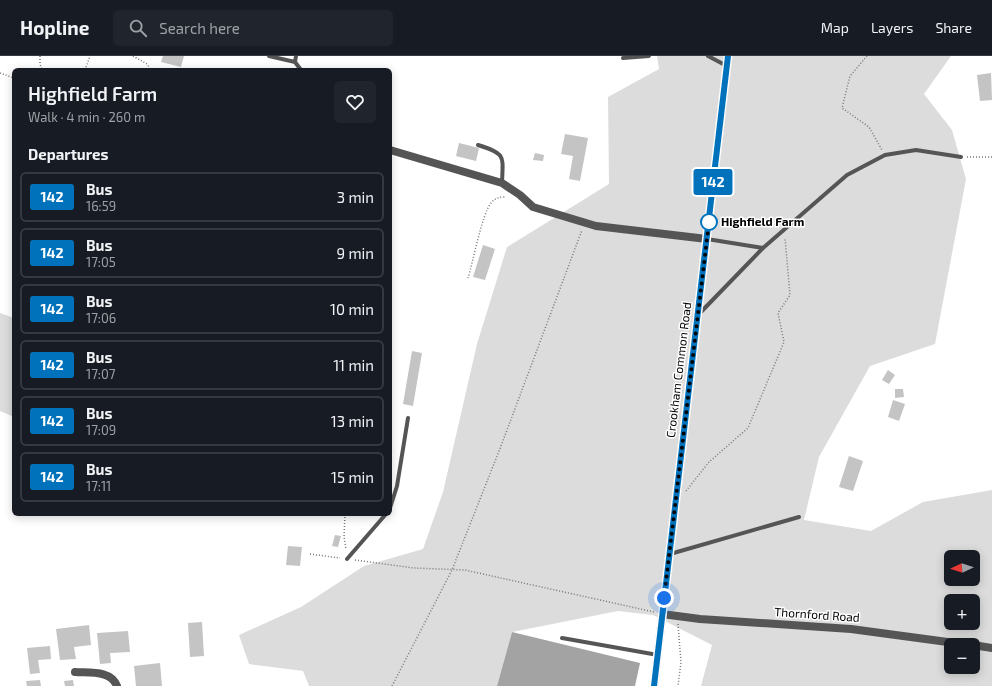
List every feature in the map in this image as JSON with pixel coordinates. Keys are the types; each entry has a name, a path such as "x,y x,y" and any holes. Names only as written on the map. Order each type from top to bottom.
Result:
{"street":[{"name":"Crookham Common Road","path":"654,686 728,56"},
{"path":"392,151 502,183 520,195 533,207 585,223 596,226 707,239"},
{"name":"Thornford Road","path":"662,614 700,619 851,629 944,641"},
{"name":"Thornford Road","path":"980,646 992,648"},
{"path":"75,672 106,675 114,680 117,686"}],"lane":[{"path":"269,56 294,62 299,68"},
{"path":"294,62 296,56"},
{"path":"623,58 649,56"},
{"path":"708,56 727,66"},
{"path":"478,145 498,152 503,158 502,183"},
{"path":"697,316 764,248 847,175 885,155 916,150 961,158"},
{"path":"707,239 764,248"},
{"path":"392,502 397,486 408,418"},
{"path":"347,559 384,516"},
{"path":"670,554 799,517"},
{"path":"562,638 658,655"}],"path":[{"path":"40,56 41,68"},
{"path":"86,68 90,56"},
{"path":"133,56 147,64 150,68"},
{"path":"867,56 850,76 842,108 869,127 885,155"},
{"path":"0,73 12,77"},
{"path":"961,158 992,157"},
{"path":"468,278 490,204 498,197 506,196"},
{"path":"392,686 452,570 501,446 585,223"},
{"path":"685,493 709,462 748,428 784,342 778,313 790,295 784,230"},
{"path":"345,516 344,537 347,559"},
{"path":"310,554 414,568 465,570 662,614"},
{"path":"677,616 681,662 678,686"}],"shaded area":[{"path":"657,56 951,56 924,94 952,130 966,179 935,344 870,366 819,457 804,520 871,531 923,502 992,490 992,686 701,686 712,645 653,615 618,611 512,632 497,686 309,686 303,671 249,664 239,635 301,607 364,566 423,549 443,492 477,344 507,247 609,184 608,97 659,69"},
{"path":"0,313 12,317 12,416 0,411"},
{"path":"512,632 640,663 635,686 497,686"}],"building":[{"path":"163,56 184,56 181,67 161,62"},
{"path":"991,73 992,100 980,101 977,75"},
{"path":"565,134 588,138 580,181 569,179 573,156 561,154"},
{"path":"459,143 479,148 476,161 456,156"},
{"path":"535,153 544,155 543,161 533,160"},
{"path":"483,245 495,249 485,280 473,277"},
{"path":"412,351 422,353 413,406 403,404"},
{"path":"888,370 895,375 889,384 882,380"},
{"path":"895,389 903,389 904,397 895,398"},
{"path":"893,400 905,404 899,421 888,417"},
{"path":"849,456 863,461 853,491 839,487"},
{"path":"335,535 341,536 338,547 332,546"},
{"path":"288,546 302,547 300,566 286,565"},
{"path":"202,622 204,656 190,657 188,623"},
{"path":"89,625 91,645 74,647 76,659 60,660 56,629"},
{"path":"128,631 130,652 110,653 111,663 100,664 97,633"},
{"path":"50,646 51,659 38,660 40,673 30,674 27,648"},
{"path":"160,663 162,686 136,686 134,666"},
{"path":"40,680 41,686 27,686 26,681"},
{"path":"73,680 74,686 65,686 64,681"}],"bus line":[{"name":"142","path":"654,686 728,56"}],"place":[{"name":"Highfield Farm","path":"709,222"}],"route":[{"path":"664,598 709,222"}]}
